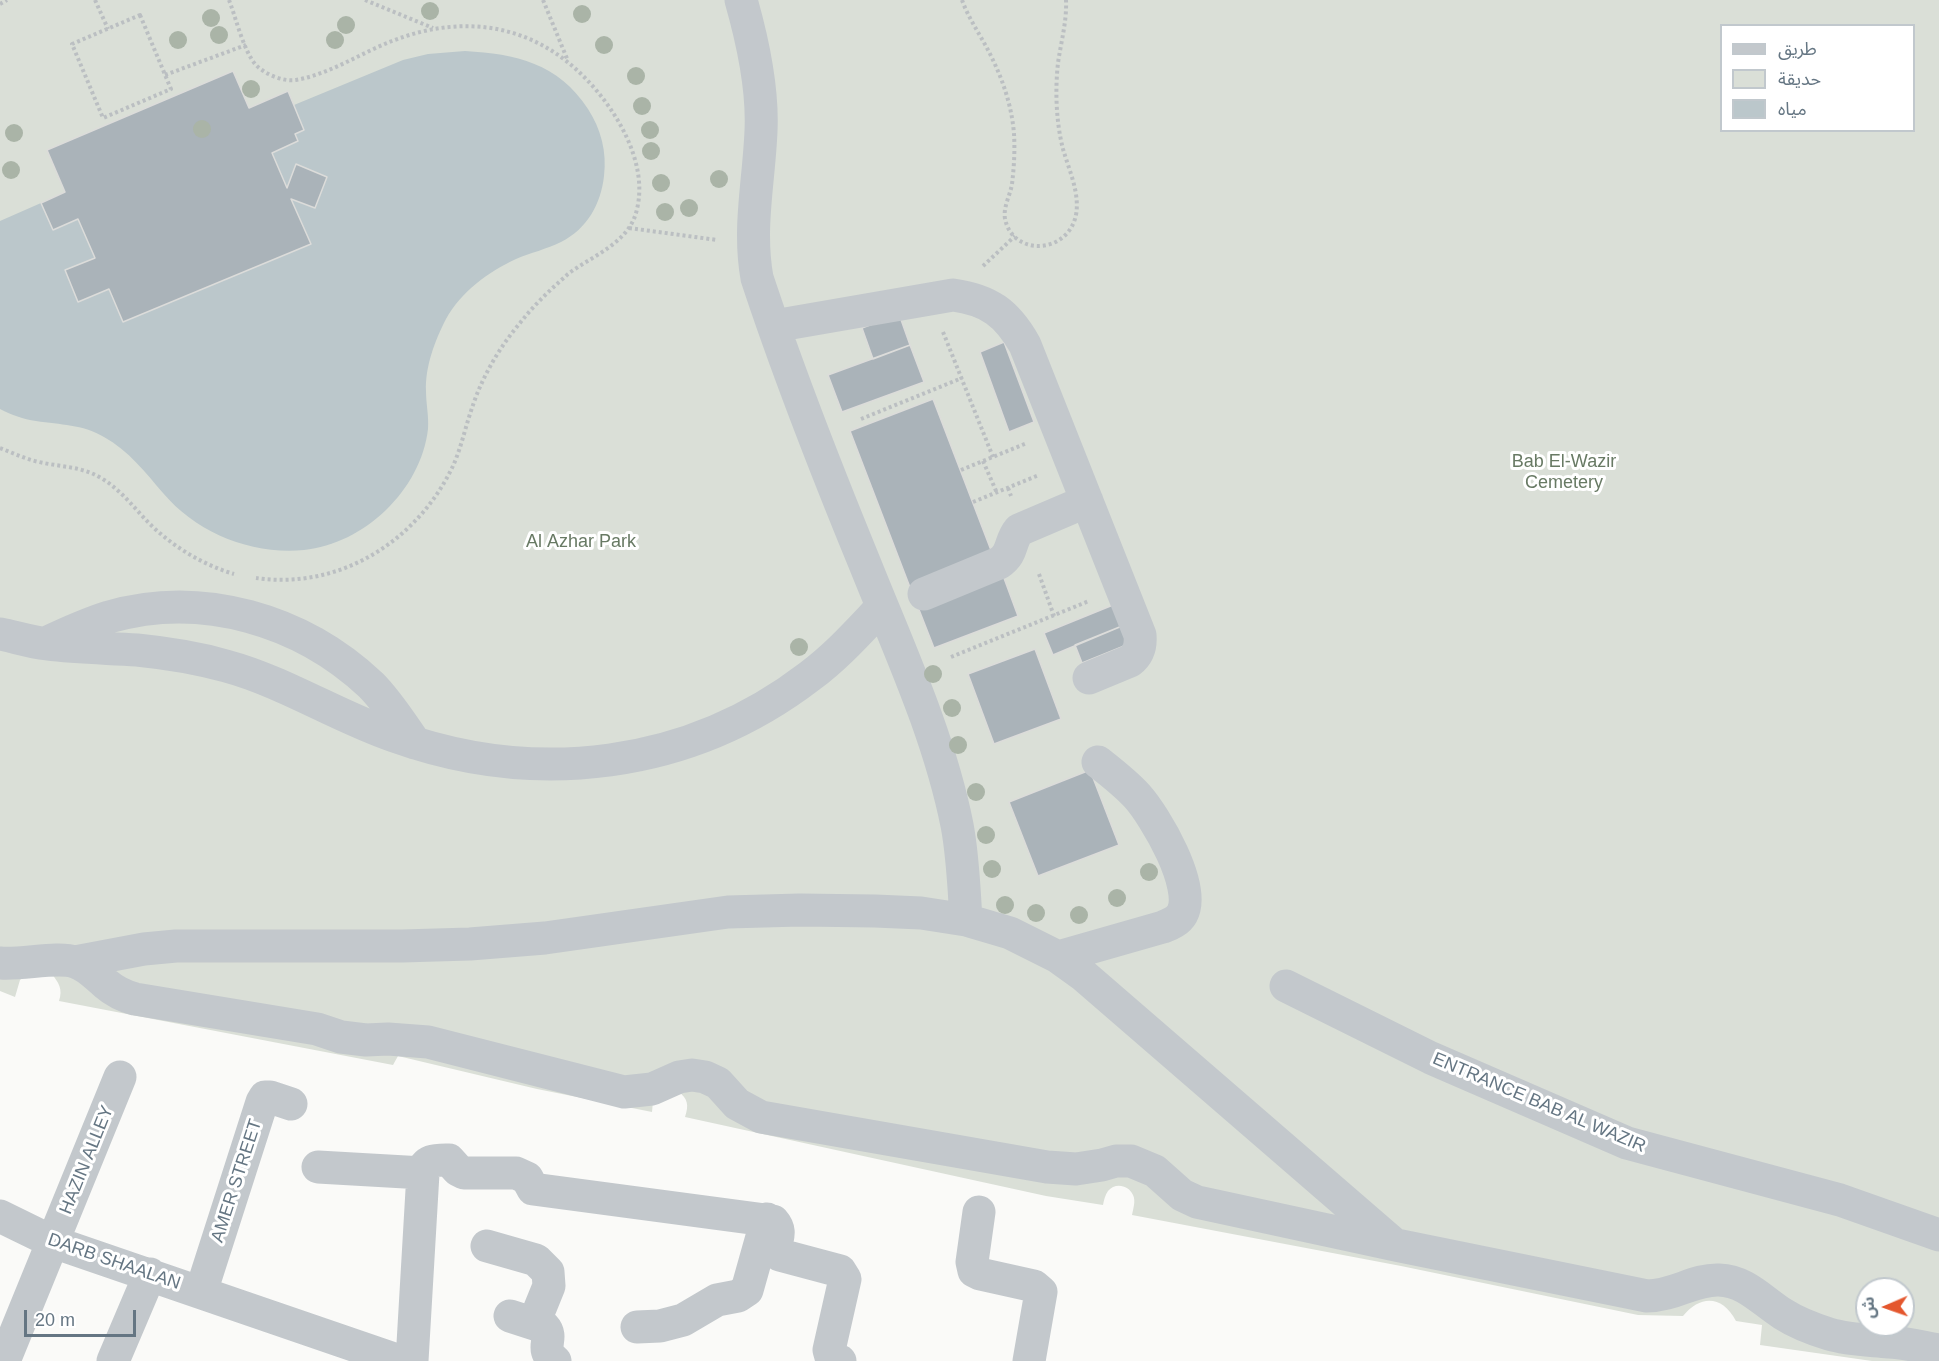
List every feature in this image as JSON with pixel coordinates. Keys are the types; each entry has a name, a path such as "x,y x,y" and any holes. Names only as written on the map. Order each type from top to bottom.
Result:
{"street":[{"path":"741,0 750,33 758,81 762,128 752,224 758,278 808,424 931,729 958,827 964,874 966,920"},
{"path":"774,326 953,295 989,304 1004,315 1016,329 1024,345 1140,635 1139,651 1130,661 1089,678"},
{"path":"924,594 999,563 1008,555 1013,539 1019,530 1087,501"},
{"path":"0,634 45,644 137,650 227,666 277,684 354,720 415,743 490,760 533,764 577,764 621,760 660,752 735,724 811,676 848,643 882,607"},
{"path":"45,644 99,620 145,609 205,608 245,615 284,628 316,644 345,663 372,687 415,743"},
{"path":"1058,957 1163,927 1174,922 1182,913 1185,904 1183,884 1175,862 1153,818 1138,797 1098,762"},
{"path":"75,962 176,946 470,944 545,938 728,912 875,911 921,913 966,920 1010,933 1058,957 1103,991 1396,1245"},
{"path":"0,963 16,964 62,959 86,967 114,991 135,999 317,1029 341,1037 428,1042 624,1092 652,1089 679,1077 692,1075 705,1077 718,1083 737,1104 760,1117 1047,1167 1076,1169 1116,1161 1131,1161 1144,1164 1182,1195 1197,1202 1647,1296 1672,1293 1701,1282 1718,1280 1735,1283 1753,1291 1785,1315 1832,1335 1939,1350"},
{"name":"ENTRANCE BAB AL WAZIR","path":"1286,986 1431,1058 1627,1143 1840,1200 1939,1235"},
{"name":"HAZIN ALLEY","path":"10,1359 53,1242 120,1077"},
{"name":"AMER STREET","path":"201,1292 262,1102 265,1097 270,1097 291,1104"},
{"path":"412,1361 424,1167 429,1162 449,1161 464,1173 516,1173 527,1178 533,1189 773,1221 779,1233 776,1246 780,1255 840,1271 845,1282 829,1350 831,1357 840,1361"},
{"path":"318,1167 423,1173"},
{"path":"979,1212 972,1262 974,1271 1034,1286 1041,1292 1029,1361"},
{"name":"DARB SHAALAN","path":"0,1216 53,1242 400,1361"},
{"path":"637,1327 660,1326 683,1320 717,1300 738,1296 747,1290 767,1220"},
{"path":"487,1246 536,1260 548,1272 549,1286 522,1320 544,1327 548,1331 546,1349 548,1355 555,1361"},
{"path":"113,1361 150,1274"}],"path":[{"path":"0,4 8,0"},
{"path":"95,0 108,29"},
{"path":"229,0 246,45 256,64 272,76 293,81 313,75 393,41 434,28 458,25 484,26 509,31 544,45 568,61 589,81 616,114 628,140 640,182 637,213 618,242 569,274 539,301 503,344 488,369 472,406 453,466 430,505 410,527 387,546 362,561 334,573 305,579 275,581 255,578"},
{"path":"365,0 434,28"},
{"path":"543,0 568,61"},
{"path":"962,0 975,30 991,55 1010,109 1014,134 1014,160 1011,186 1005,206 1005,219 1010,231 1019,240 1030,246 1043,247 1066,236 1073,226 1076,213 1077,201 1063,147 1057,93 1066,0"},
{"path":"140,15 171,89 103,118 72,44 108,29 140,15"},
{"path":"165,75 246,45"},
{"path":"629,228 753,244"},
{"path":"930,298 993,457"},
{"path":"861,419 962,378"},
{"path":"961,470 1059,430"},
{"path":"0,448 31,460 80,469 100,477 128,499 154,528 176,546 216,567 244,576"},
{"path":"983,461 997,493"},
{"path":"973,502 1071,462"},
{"path":"951,657 1122,588"}],"green space":[{"name":"Al Azhar Park","path":"0,0 1939,0 1939,1361 1872,1361 1760,1345 1762,1325 1736,1321 1725,1307 1711,1301 1697,1304 1683,1316 1638,1315 1401,1266 1132,1215 1134,1197 1128,1189 1122,1186 1114,1186 1108,1191 1103,1205 1046,1196 685,1117 687,1102 678,1091 653,1101 652,1112 537,1089 398,1056 393,1065 59,1001 60,986 51,973 29,972 20,980 15,997 0,991"}],"water":[{"path":"465,51 502,55 534,64 549,71 576,93 593,117 602,141 605,167 600,196 591,215 570,237 495,270 467,292 452,309 438,336 429,363 426,382 428,429 423,451 402,493 368,525 326,546 304,550 284,551 245,545 209,530 192,519 163,493 129,455 104,437 79,427 27,419 0,409 0,221 41,203 53,230 78,219 95,258 66,270 109,289 123,322 310,244 291,199 315,208 327,177 296,164 287,188 272,153 295,134 304,130 294,105 403,60 428,54"}],"building":[{"path":"233,71 249,108 288,91 304,130 295,134 298,141 272,153 287,188 296,164 327,177 315,208 291,199 311,244 123,322 109,289 78,302 65,270 95,258 78,219 53,230 41,203 65,192 47,150"},
{"path":"899,314 910,345 873,359 862,328"},
{"path":"1004,342 1034,422 1009,432 980,352"},
{"path":"910,345 924,382 842,412 828,375"},
{"path":"933,399 994,558 911,590 850,431"},
{"path":"1001,570 1018,616 934,648 916,602"},
{"path":"1113,605 1122,626 1053,655 1044,633"},
{"path":"1122,626 1129,644 1082,663 1075,645"},
{"path":"1035,649 1061,719 994,744 968,674"},
{"path":"1090,770 1119,845 1038,876 1009,802"}],"park label":[{"name":"Bab El-Wazir Cemetery","path":"1564,472"}]}
